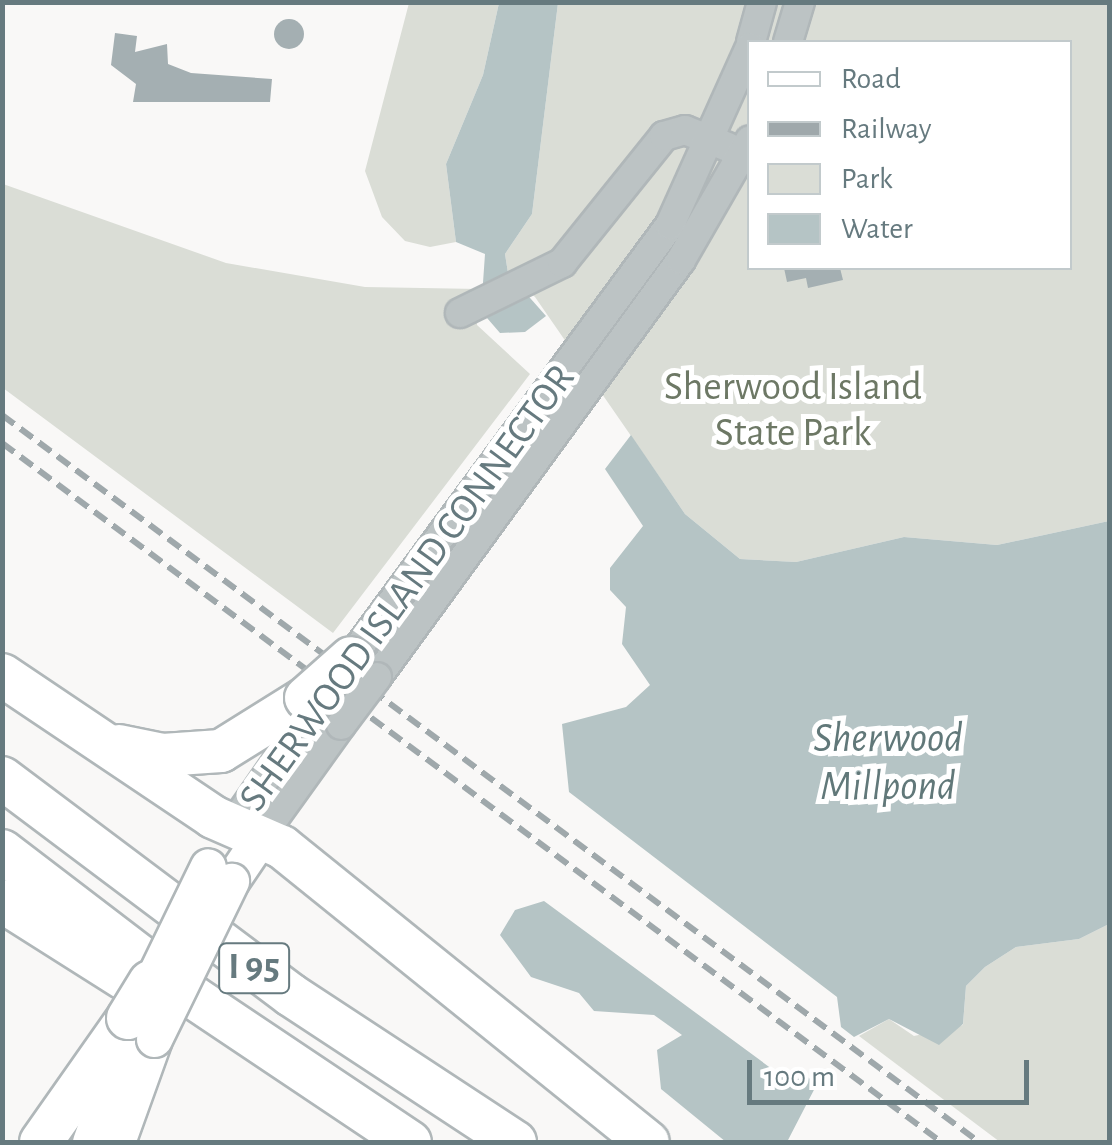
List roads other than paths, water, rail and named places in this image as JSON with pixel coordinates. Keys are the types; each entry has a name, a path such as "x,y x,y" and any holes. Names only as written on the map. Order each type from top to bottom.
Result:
{"highway":[{"path":"101,740 164,755 221,751 364,667"},
{"path":"2,675 247,830 648,1142"},
{"name":"I 95","path":"2,778 291,995 516,1142"},
{"name":"I 95","path":"2,851 194,997 409,1142"},
{"path":"2,900 250,1059 409,1142"},
{"path":"41,1142 141,1015"}],"main road":[{"name":"SHERWOOD ISLAND CONNECTOR","path":"90,1142 141,1015 247,830"},
{"name":"SHERWOOD ISLAND CONNECTOR","path":"117,1142 141,1015 220,874"}],"street":[{"name":"SHERWOOD ISLAND CONNECTOR","path":"751,40 762,2"},
{"path":"789,40 800,2"},
{"name":"SHERWOOD ISLAND CONNECTOR","path":"247,830 341,726 364,667 630,286 714,141 747,53"},
{"path":"460,313 526,288 562,263 664,136 686,130 746,147"},
{"name":"SHERWOOD ISLAND CONNECTOR","path":"364,667 648,308 746,147"},
{"name":"SHERWOOD ISLAND CONNECTOR","path":"247,830 311,701"}],"water":[{"path":"499,3 558,3 532,214 505,254 508,273 546,316 525,332 500,333 481,311 485,254 456,242 446,164 483,75"},
{"name":"Sherwood Millpond","path":"631,435 685,514 740,559 796,562 904,537 997,545 1109,521 1109,924 1079,939 1016,947 985,967 966,986 963,1024 939,1045 889,1019 854,1037 841,1027 837,997 569,792 562,724 626,707 650,685 622,644 626,607 610,590 610,568 643,526 605,469"},
{"path":"544,901 791,1083 805,1075 817,1084 787,1142 726,1142 661,1089 657,1050 682,1035 654,1015 594,1011 579,993 531,977 500,935 515,910"}],"railway":[{"path":"2,415 979,1142"},
{"path":"2,443 941,1142"}],"park label":[{"name":"Sherwood Island State Park","path":"793,410"}]}
